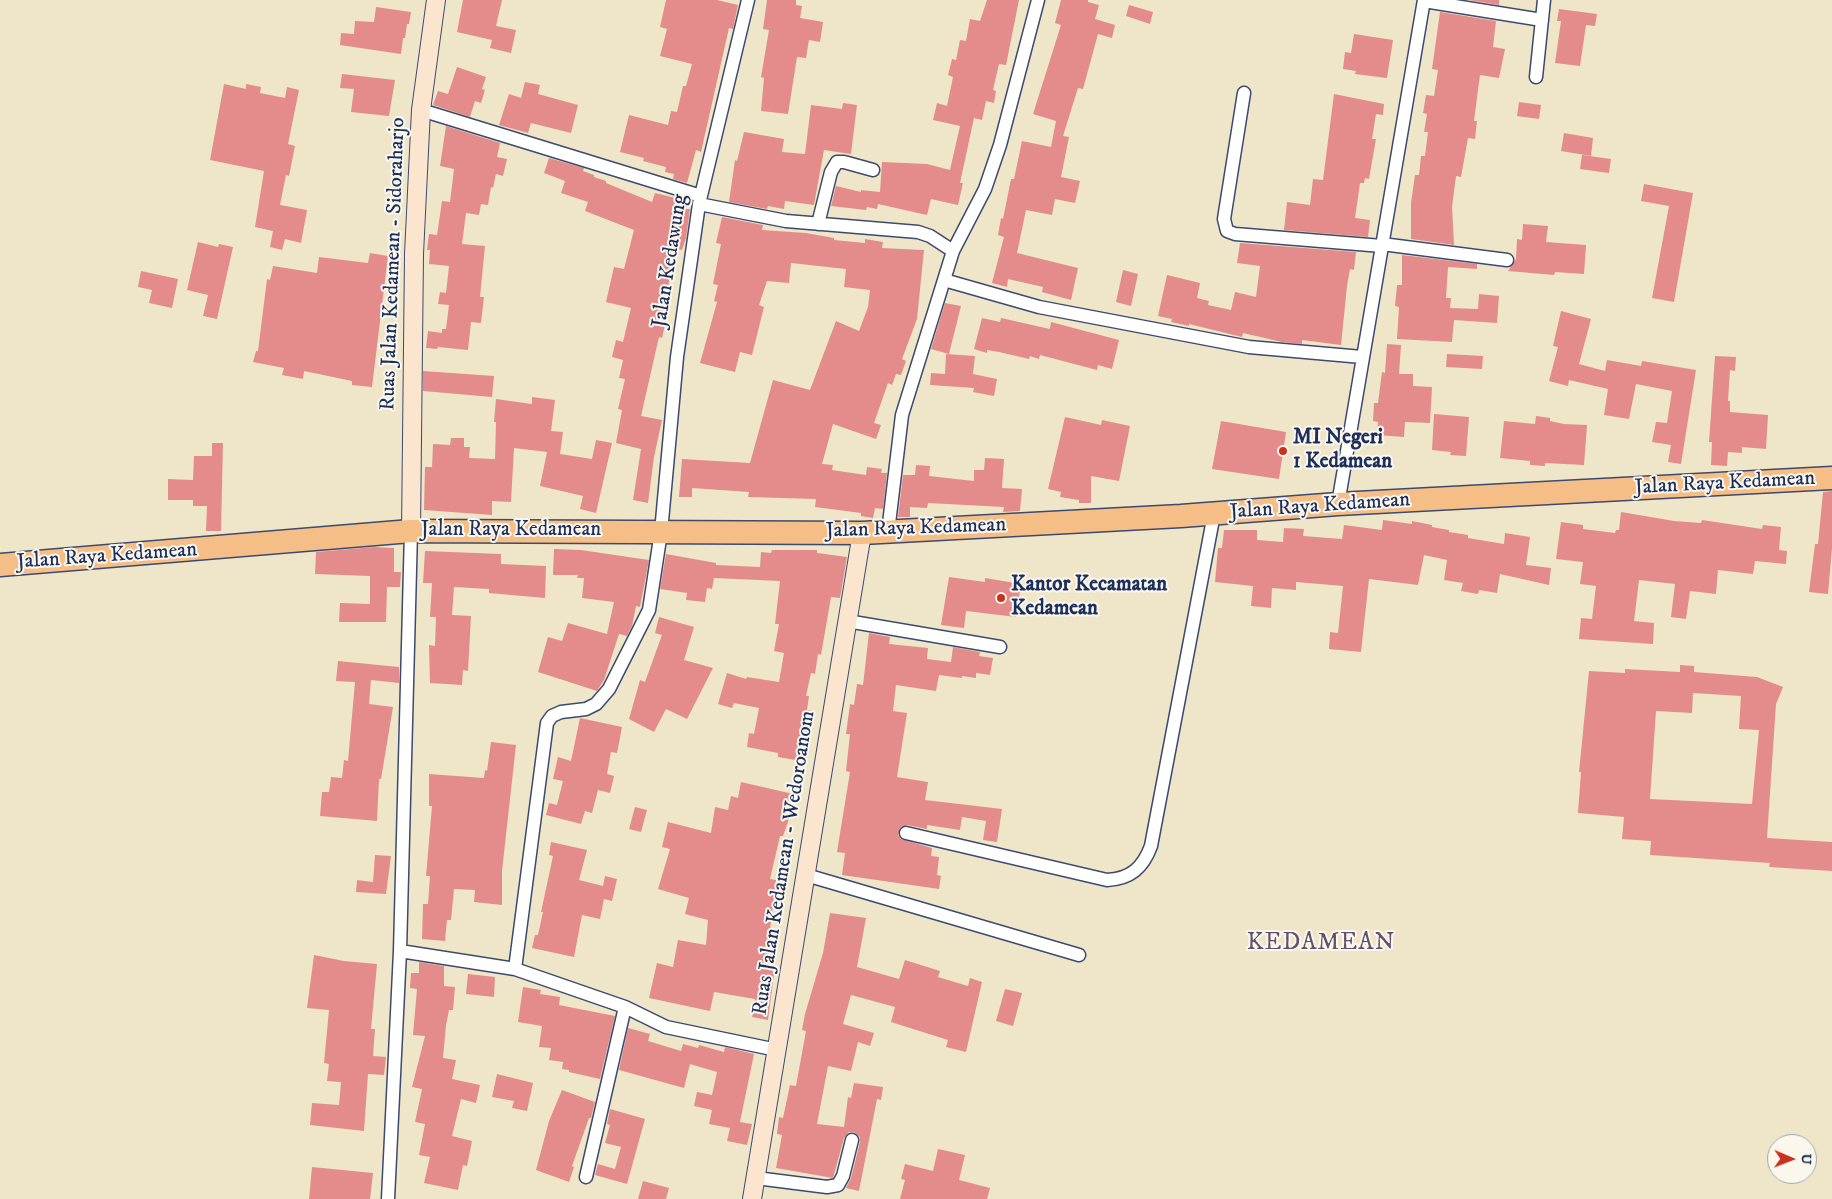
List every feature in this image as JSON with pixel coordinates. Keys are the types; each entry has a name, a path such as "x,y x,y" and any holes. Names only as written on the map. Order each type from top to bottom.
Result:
{"highway":[{"name":"Jalan Raya Kedamean","path":"0,565 411,531 862,533 1214,514 1338,504 1832,478"}],"main road":[{"name":"Ruas Jalan Kedamean - Sidoraharjo","path":"411,531 414,254 421,110 436,0"},
{"name":"Ruas Jalan Kedamean - Wedoroanom","path":"752,1199 862,533"}],"street":[{"name":"Jalan Kedawung","path":"515,969 547,723 552,716 561,712 586,709 596,704 608,689 649,610 661,532 677,357 700,200 748,0"},
{"path":"888,532 902,415 953,251 988,180 1000,145 1038,0"},
{"path":"1536,77 1544,0"},
{"path":"1338,504 1424,1 1542,20"},
{"path":"1244,93 1224,220 1227,231 1235,234 1382,245 1507,260"},
{"path":"421,110 700,200 786,220 918,232 930,236 953,251"},
{"path":"818,224 831,172 837,162 844,162 873,170"},
{"path":"944,280 1040,307 1240,345 1362,357"},
{"path":"906,833 1107,880 1122,879 1144,863 1153,836 1214,514"},
{"path":"388,1199 400,951 411,531"},
{"path":"847,621 1000,647"},
{"path":"806,875 1079,955"},
{"path":"400,951 515,969 625,1007 666,1027 777,1050"},
{"path":"586,1177 625,1007"},
{"path":"756,1178 827,1187 838,1186 844,1176 852,1140"}],"building":[{"path":"463,0 502,0 496,26 516,30 511,53 490,48 492,40 457,32"},
{"path":"666,0 717,0 738,5 733,29 729,28 701,152 696,150 687,183 673,179 674,174 665,172 666,167 643,161 644,158 620,152 629,115 668,125 671,111 677,112 683,86 686,86 692,64 660,56 667,29 660,27"},
{"path":"767,0 796,0 796,5 802,6 800,18 823,22 820,42 809,40 806,58 797,57 788,114 761,111 764,78 761,77 769,30 763,29"},
{"path":"987,0 1019,0 1006,65 999,64 993,90 996,91 994,103 986,101 982,120 974,118 960,183 963,183 958,205 931,199 927,215 878,204 877,209 867,207 866,210 831,206 836,186 861,192 861,190 880,192 882,162 927,164 950,170 960,126 933,120 937,103 947,106 953,77 948,75 952,59 956,60 960,40 966,41 970,19 980,21"},
{"path":"1061,0 1088,0 1088,2 1099,5 1095,19 1115,25 1112,38 1098,34 1083,89 1078,88 1063,136 1069,137 1061,177 1080,181 1075,203 1055,199 1052,215 1026,210 1017,253 1078,268 1071,300 1042,292 1043,287 1008,279 1007,287 992,283 1004,237 998,235 1001,218 1003,219 1011,179 1014,179 1022,141 1051,147 1056,121 1033,114 1061,25 1055,23"},
{"path":"1469,0 1499,0 1499,5"},
{"path":"1129,5 1153,12 1150,24 1126,16"},
{"path":"376,7 411,12 405,38 403,38 401,54 340,45 341,33 354,34 355,21 374,22"},
{"path":"1559,9 1597,14 1595,26 1586,25 1580,66 1555,63 1561,21 1557,21"},
{"path":"1440,12 1496,21 1493,47 1505,49 1499,78 1480,75 1474,121 1477,121 1475,139 1468,138 1461,177 1456,176 1452,207 1454,245 1411,239 1411,203 1415,175 1419,175 1421,156 1425,156 1428,132 1424,132 1427,114 1423,113 1426,95 1434,96 1438,70 1432,69"},
{"path":"1354,34 1393,40 1387,78 1355,74 1356,71 1343,69 1345,52 1351,53"},
{"path":"457,67 486,77 482,89 485,90 481,103 475,101 470,117 433,105 438,91 448,94"},
{"path":"342,74 395,80 389,116 351,112 354,89 340,88"},
{"path":"525,82 540,85 538,94 578,105 571,133 531,123 528,133 499,125 509,94 521,98"},
{"path":"224,84 246,89 246,84 261,87 260,93 285,98 287,87 299,90 288,144 295,146 289,176 286,175 280,205 307,210 301,243 285,239 282,250 270,247 273,231 255,227 264,171 210,160"},
{"path":"1334,94 1384,104 1383,115 1376,114 1372,139 1376,139 1369,179 1365,178 1364,183 1360,183 1355,218 1370,220 1368,237 1284,230 1287,202 1310,205 1313,179 1323,180"},
{"path":"1519,102 1541,105 1539,119 1517,116"},
{"path":"843,103 857,105 851,154 824,150 814,205 785,201 784,209 768,206 767,209 729,202 735,160 737,161 744,132 784,139 782,152 805,154 811,105 842,109"},
{"path":"446,126 500,143 497,157 507,159 503,176 496,174 493,188 491,187 488,205 481,204 479,215 466,213 462,244 485,246 480,297 484,297 481,323 471,322 468,350 438,347 437,349 426,348 428,331 442,333 442,329 446,329 449,305 438,304 440,292 446,293 449,266 429,264 430,250 427,250 429,234 437,235 442,201 450,202 454,169 440,166"},
{"path":"1564,133 1593,138 1591,156 1561,151"},
{"path":"1582,155 1611,159 1609,173 1580,169"},
{"path":"549,158 584,168 583,171 606,181 606,183 652,202 655,193 688,201 686,209 690,209 686,238 682,250 678,249 670,277 661,324 665,325 662,338 659,337 641,416 662,420 654,457 648,503 633,500 641,449 616,443 622,410 618,409 625,379 619,378 623,360 612,357 616,340 623,342 631,308 606,302 614,267 624,269 634,230 585,211 588,202 561,193 565,181 544,173"},
{"path":"1644,184 1693,193 1674,302 1652,298 1669,206 1641,201"},
{"path":"722,217 763,225 762,230 806,233 834,238 834,240 865,243 865,239 883,242 882,248 924,250 917,319 902,359 906,361 901,375 896,374 892,385 888,383 874,423 881,425 876,439 833,424 822,464 833,465 832,470 866,475 867,467 882,469 881,473 887,473 883,509 875,508 873,518 861,516 861,513 815,507 816,499 748,497 749,492 692,488 692,497 679,497 682,459 750,463 773,380 810,390 836,321 859,331 868,307 870,290 844,287 846,269 791,263 789,283 767,281 759,305 764,307 752,355 740,352 735,372 700,363 717,302 714,301 718,285 713,284 721,244 716,243"},
{"path":"1523,224 1548,226 1546,242 1586,245 1584,274 1555,272 1554,275 1508,271 1516,259 1517,239 1522,240"},
{"path":"198,242 218,247 219,244 233,247 217,319 203,316 208,295 187,290"},
{"path":"1240,243 1356,252 1354,270 1350,269 1347,286 1341,345 1302,340 1302,344 1282,342 1243,333 1242,337 1189,324 1189,326 1171,322 1172,319 1158,316 1167,275 1200,283 1197,298 1209,301 1208,305 1231,310 1235,292 1256,297 1260,266 1237,263"},
{"path":"370,253 388,256 372,387 352,385 352,381 304,371 303,379 282,375 284,368 253,362 256,351 258,351 267,279 270,280 273,266 317,273 319,257 368,263"},
{"path":"1402,255 1477,264 1477,269 1448,267 1446,298 1451,298 1450,308 1478,309 1479,294 1499,296 1497,323 1454,320 1452,342 1397,339 1399,307 1395,306 1397,285 1402,285"},
{"path":"1123,270 1138,274 1131,306 1116,302"},
{"path":"141,271 178,279 172,308 149,303 152,290 138,287"},
{"path":"945,303 961,306 949,354 931,349"},
{"path":"1561,311 1591,319 1579,364 1605,371 1607,360 1641,366 1642,361 1696,370 1681,464 1668,462 1671,445 1652,442 1656,422 1667,423 1672,391 1636,384 1629,419 1604,415 1608,389 1569,380 1568,386 1549,381 1558,347 1553,346"},
{"path":"982,318 1000,322 1001,318 1050,329 1051,322 1119,340 1112,369 1098,365 1097,370 1040,355 1039,359 1030,356 1029,359 987,350 987,353 974,349"},
{"path":"1387,344 1401,345 1399,374 1413,374 1413,386 1432,387 1430,423 1405,422 1404,437 1377,435 1378,422 1373,421 1374,403 1378,403 1382,372 1385,373"},
{"path":"946,354 975,356 973,374 997,379 994,396 973,392 974,388 930,385 931,373 945,374"},
{"path":"1447,354 1483,356 1482,369 1446,367"},
{"path":"1715,356 1736,357 1735,371 1730,370 1728,401 1730,401 1730,412 1768,415 1766,449 1742,447 1742,453 1728,452 1727,466 1711,465 1712,442 1709,442"},
{"path":"423,371 494,376 492,397 423,391"},
{"path":"532,397 555,400 551,431 563,432 560,454 592,459 596,440 612,443 596,513 580,509 583,496 540,486 547,452 514,448 511,502 492,501 492,515 424,510 425,467 432,467 433,444 450,445 451,438 464,438 464,447 470,447 469,458 495,459 496,422 494,422 496,399 532,404"},
{"path":"1434,414 1469,417 1466,456 1450,455 1451,452 1432,450"},
{"path":"1536,416 1550,418 1550,421 1564,424 1587,425 1584,465 1545,463 1545,466 1530,465 1530,461 1500,458 1504,421 1535,424"},
{"path":"1065,417 1101,425 1102,420 1130,426 1119,481 1091,476 1091,503 1079,503 1079,500 1060,497 1061,492 1048,489"},
{"path":"1221,421 1286,432 1279,479 1212,469"},
{"path":"212,443 223,443 221,531 206,531 207,506 193,506 193,500 168,500 168,479 193,480 194,456 212,456"},
{"path":"985,458 1004,459 1002,488 1022,489 1020,511 1003,512 1004,507 928,503 927,508 910,507 910,517 898,517 903,475 915,475 916,465 930,466 929,476 974,481 974,470 984,470"},
{"path":"1832,491 1832,548 1828,594 1809,592 1815,544 1818,544 1823,492"},
{"path":"1621,512 1674,521 1701,523 1702,520 1762,529 1763,525 1781,527 1779,550 1787,551 1786,564 1755,561 1753,574 1718,570 1716,594 1690,591 1686,619 1671,617 1675,584 1639,580 1634,621 1654,623 1653,644 1579,639 1581,618 1592,619 1596,586 1580,584 1583,562 1556,559 1561,522 1583,525 1583,529 1615,533 1616,530 1619,530"},
{"path":"1383,520 1412,524 1412,521 1449,530 1449,532 1468,535 1468,538 1504,544 1505,533 1530,537 1526,565 1551,568 1549,585 1500,574 1497,593 1479,590 1478,594 1461,591 1463,583 1444,580 1447,560 1424,555 1418,585 1369,579 1361,652 1329,649 1330,632 1338,633 1343,586 1296,582 1296,590 1272,588 1271,608 1251,606 1253,586 1215,582 1218,548 1222,548 1224,530 1257,530 1257,540 1283,542 1284,528 1304,529 1303,536 1342,539 1344,525 1382,530"},
{"path":"374,547 394,548 394,572 401,572 400,587 387,587 386,622 339,622 340,603 370,604 370,576 315,574 316,552"},
{"path":"554,549 581,550 649,560 640,607 636,606 632,626 627,636 619,634 604,680 597,691 538,672 548,637 562,641 568,623 607,634 614,602 582,598 584,578 577,578 578,575 553,575"},
{"path":"772,550 817,550 817,553 847,557 840,598 831,597 821,655 818,654 815,674 811,673 806,696 809,696 807,710 813,711 801,761 778,757 778,753 747,747 749,733 754,734 759,708 734,703 732,708 718,704 727,673 746,679 747,677 779,682 784,653 774,651 779,624 775,624 780,581 714,578 712,589 707,588 705,602 686,600 687,593 660,589 666,554 716,563 716,565 760,567 761,552 771,553"},
{"path":"425,551 501,554 501,564 546,566 545,598 489,593 489,589 454,587 452,615 471,616 468,671 463,670 462,685 430,683 429,645 435,646 436,617 430,617 432,583 423,583"},
{"path":"949,577 985,582 985,578 1021,584 1016,617 966,611 964,628 941,625"},
{"path":"659,617 694,627 684,660 713,668 687,719 666,709 654,732 629,719 640,680 645,682 662,635 655,633"},
{"path":"869,633 890,637 889,644 928,648 927,659 951,662 953,647 980,652 979,656 993,658 990,675 976,673 976,678 962,676 962,678 939,675 936,691 896,685 893,711 907,713 897,777 928,782 925,800 1002,809 997,842 983,840 986,821 962,817 960,830 927,825 927,829 907,825 900,828 898,835 901,839 932,848 931,856 939,857 937,875 941,876 939,889 842,875 845,853 837,852 850,772 846,771 850,734 846,734 850,704 854,705 857,684 863,685"},
{"path":"338,661 399,667 399,683 371,680 369,704 393,707 381,779 379,779 377,821 320,816 322,792 329,792 331,777 342,778 344,760 348,761 355,682 336,681"},
{"path":"1680,665 1694,666 1694,672 1757,677 1783,687 1776,704 1767,838 1832,842 1832,871 1769,867 1770,863 1650,855 1651,841 1622,839 1624,817 1578,813 1581,772 1579,772 1589,671 1625,673 1625,669 1680,672","holes":["1693,693 1741,696 1739,729 1759,730 1752,804 1650,799 1656,711 1692,713"]},
{"path":"580,718 622,727 617,753 611,752 607,774 614,776 610,793 598,790 592,813 585,811 581,824 546,815 549,803 557,805 563,781 553,779 558,757 571,761"},
{"path":"491,742 516,745 502,871 502,905 474,902 475,890 454,889 451,920 447,920 445,941 422,939 423,904 428,904 430,876 426,876 432,806 429,806 429,774 484,778 485,770 487,771"},
{"path":"741,782 793,794 788,822 783,836 780,836 770,879 776,880 770,930 773,930 770,966 775,967 768,1020 752,1017 755,999 714,992 710,1011 649,998 657,963 673,967 678,940 706,945 708,920 685,914 689,898 658,889 670,849 662,847 668,822 711,833 715,807 728,810 731,796 738,798"},
{"path":"635,807 647,810 641,832 629,829"},
{"path":"551,842 587,850 579,880 603,886 605,876 617,879 612,901 604,899 600,919 582,915 574,957 532,948 535,935 538,935 543,912 541,912 553,856 549,855"},
{"path":"375,855 391,856 386,894 356,892 357,880 373,882"},
{"path":"830,913 866,918 857,967 899,979 905,960 940,971 938,977 968,986 970,978 982,982 966,1052 946,1047 948,1040 891,1022 895,1007 851,995 843,1024 874,1033 870,1046 858,1042 851,1071 828,1066 817,1124 844,1127 848,1097 851,1098 854,1083 883,1087 881,1100 877,1099 859,1191 846,1188 851,1178 860,1142 860,1137 854,1132 849,1132 844,1138 833,1178 776,1168 782,1135 777,1134 779,1117 783,1118 790,1085 796,1086 806,1031 802,1030 805,1014 823,953"},
{"path":"314,955 344,961 377,964 371,1029 375,1029 373,1056 386,1057 384,1075 368,1074 364,1131 310,1125 312,1103 339,1105 341,1082 327,1081 329,1064 324,1063 329,1010 307,1008"},
{"path":"419,962 444,966 444,986 455,987 453,1010 449,1010 446,1025 443,1058 456,1060 452,1079 480,1085 476,1103 461,1099 452,1136 472,1141 467,1166 463,1165 458,1190 424,1183 430,1157 419,1155 425,1124 415,1122 422,1089 412,1087 425,1036 413,1035 417,989 410,988 411,973 419,973"},
{"path":"468,974 495,977 494,997 466,994"},
{"path":"523,987 541,990 540,994 560,997 559,1005 615,1016 600,1079 569,1072 569,1070 562,1069 563,1062 549,1060 551,1048 539,1047 542,1026 518,1022"},
{"path":"1005,989 1022,993 1013,1026 996,1021"},
{"path":"628,1028 650,1034 648,1041 681,1051 683,1044 698,1048 699,1045 724,1052 725,1047 754,1054 740,1122 752,1124 747,1145 727,1141 730,1128 709,1124 712,1110 694,1106 697,1092 712,1095 717,1072 690,1064 684,1088 619,1070"},
{"path":"497,1074 533,1083 527,1111 512,1108 514,1101 492,1097"},
{"path":"562,1090 595,1102 591,1118 589,1118 572,1166 574,1167 569,1182 536,1170 549,1121"},
{"path":"610,1109 645,1119 627,1184 595,1175 598,1164 615,1169 621,1147 605,1143 610,1125 607,1124"},
{"path":"938,1149 965,1155 959,1180 990,1188 987,1199 900,1199 905,1180 901,1179 905,1164 933,1171"},
{"path":"312,1167 373,1173 370,1199 309,1199"},
{"path":"643,1181 669,1188 666,1199 638,1199"}],"place":[{"name":"MI Negeri 1 Kedamean","path":"1283,451"},
{"name":"Kantor Kecamatan Kedamean","path":"1001,598"}],"district":[{"name":"KEDAMEAN","path":"1321,944"}]}
